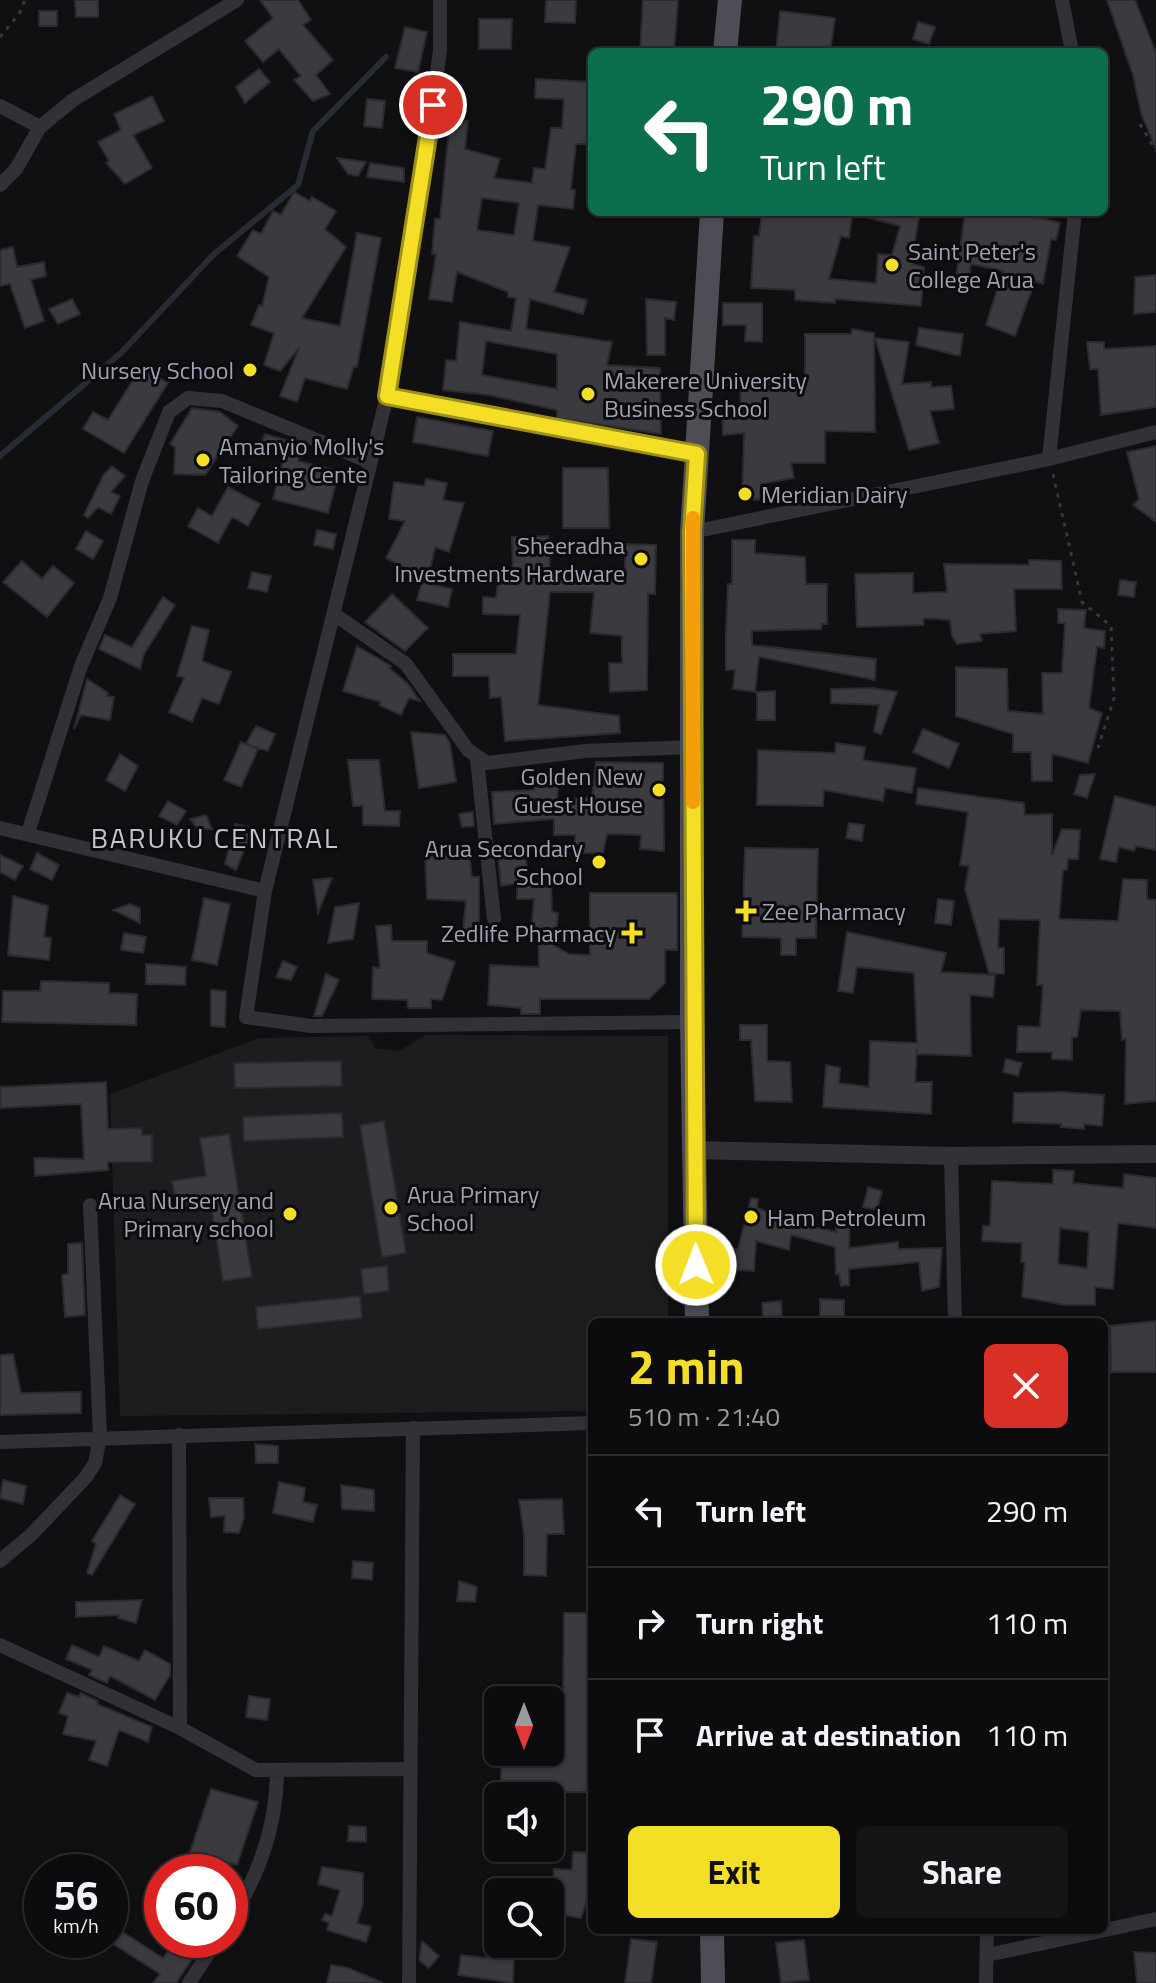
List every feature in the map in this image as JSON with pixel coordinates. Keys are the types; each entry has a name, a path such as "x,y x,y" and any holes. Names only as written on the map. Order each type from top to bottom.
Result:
{"main road":[{"path":"725,48 730,0"},
{"path":"697,1318 692,1022 692,532 712,216"},
{"path":"712,1934 713,1983"}],"street":[{"path":"0,185 16,169 40,127 73,100 237,0"},
{"path":"440,0 440,50 432,110 387,396 265,891 246,1017 311,1026 692,1022"},
{"path":"1062,0 1071,48"},
{"path":"0,106 40,127"},
{"path":"1049,459 1075,239 1075,216"},
{"path":"387,396 697,454"},
{"path":"28,833 81,666 110,598 142,481 169,412 188,398 222,401 370,462"},
{"path":"692,532 1049,459 1156,432"},
{"path":"334,614 406,664 477,759 494,919"},
{"path":"477,759 487,763 585,751 693,747"},
{"path":"0,828 265,891"},
{"path":"693,1150 951,1156 1156,1154"},
{"path":"951,1156 955,1318"},
{"path":"0,1561 31,1535 86,1477 95,1463 100,1437 90,1205"},
{"path":"0,1442 588,1423"},
{"path":"409,1983 413,1428"},
{"path":"179,1435 180,1728"},
{"path":"0,1645 180,1728 256,1770 410,1769"},
{"path":"248,1891 267,1847 277,1807 277,1770"},
{"path":"1108,1929 1156,1919"},
{"path":"986,1983 987,1934"},
{"path":"987,1955 1086,1934"},
{"path":"189,1983 205,1958"}],"path":[{"path":"0,37 19,14 25,0"},
{"path":"1140,124 1156,151"},
{"path":"1049,459 1082,602 1111,626 1114,698 1098,748"}],"shaded area":[{"name":"Arua Primary School","path":"426,1035 668,1036 668,1318 588,1318 588,1411 120,1416 110,1094 259,1038 368,1036 375,1048 399,1051"}],"building":[{"path":"75,0 98,0 98,17 76,17"},
{"path":"260,0 298,0 311,20 303,25 333,60 316,75 330,94 313,101 294,80 301,76 279,49 263,62 245,41 273,18"},
{"path":"546,0 576,0 575,23 545,22"},
{"path":"643,0 678,0 674,48 640,48"},
{"path":"1107,0 1135,0 1156,53 1156,149 1141,113 1133,75"},
{"path":"39,11 57,11 57,26 39,26"},
{"path":"780,11 835,18 831,48 776,48"},
{"path":"479,19 512,19 511,49 479,49"},
{"path":"918,22 935,27 929,44 913,39"},
{"path":"405,27 427,32 418,72 395,68"},
{"path":"259,69 270,82 245,103 236,87"},
{"path":"536,79 588,82 588,144 576,144 571,189 575,190 573,209 538,205 533,241 570,247 554,292 587,300 583,314 530,299 526,329 612,342 607,365 660,368 661,434 557,418 557,410 489,395 443,390 446,360 456,361 460,322 511,331 516,298 457,272 452,302 429,299 436,254 432,254 435,219 440,219 450,120 468,121 465,149 500,159 494,178 532,183 534,168 545,169 551,128 562,128 564,99 535,98","holes":["482,198 519,203 514,235 477,230","486,341 557,354 557,389 482,375"]},
{"path":"152,96 164,121 133,135 152,168 125,184 106,163 109,161 98,142 121,130 114,114"},
{"path":"367,99 385,101 382,128 364,126"},
{"path":"337,158 366,162 358,176 348,174"},
{"path":"370,163 404,168 404,182 367,177"},
{"path":"294,192 310,201 312,197 336,211 325,229 346,247 302,318 340,326 357,233 381,238 357,367 354,366 347,389 305,378 297,402 280,396 299,348 280,371 264,365 274,333 251,325 259,305 262,306 269,277 237,256 253,230 261,234 273,211 281,215"},
{"path":"762,216 852,217 849,238 841,236 829,279 876,283 878,254 892,255 900,226 866,216 919,216 912,257 913,264 924,267 921,306 836,299 835,303 795,300 795,290 751,288 754,236 759,236"},
{"path":"964,216 1033,216 1060,223 1056,240 1051,239 1043,284 1035,281 1015,336 986,325 1003,271 971,264 968,289 955,286"},
{"path":"13,247 17,267 44,262 46,276 31,280 44,321 25,328 10,284 0,286 0,250"},
{"path":"1156,275 1156,312 1134,314 1135,277"},
{"path":"72,299 80,314 58,324 49,309"},
{"path":"646,299 676,302 674,320 665,318 665,355 647,355"},
{"path":"723,303 762,303 762,342 745,341 746,325 723,325"},
{"path":"919,328 963,334 960,356 916,345"},
{"path":"852,329 874,333 875,432 825,431 825,463 791,463 794,478 761,484 760,500 742,499 744,433 723,435 722,413 740,413 741,380 805,381 805,334 851,334"},
{"path":"875,338 909,342 902,384 931,382 931,387 951,386 954,409 930,411 939,443 909,450"},
{"path":"1087,342 1104,342 1104,349 1156,346 1156,407 1101,415 1098,369 1090,369"},
{"path":"141,367 168,383 124,453 83,429 93,412 108,420"},
{"path":"192,408 220,412 238,426 205,475 174,474 175,447 170,444"},
{"path":"417,417 493,431 488,456 413,442"},
{"path":"265,434 302,445 298,461 339,471 328,513 273,499 284,457 259,447"},
{"path":"1156,446 1156,522 1133,505 1139,499 1127,452"},
{"path":"112,466 125,476 111,492 120,496 111,514 98,507 88,518 84,515 104,474"},
{"path":"563,468 608,468 609,528 563,528"},
{"path":"426,479 447,483 443,500 464,503 449,552 435,547 428,580 386,558 405,521 389,519 394,482 424,486"},
{"path":"228,487 260,504 248,526 232,517 218,543 188,526 198,508 212,516"},
{"path":"317,530 336,534 333,549 314,545"},
{"path":"86,531 103,541 93,559 76,549"},
{"path":"548,536 550,570 625,571 625,544 656,545 655,594 648,594 647,690 610,692 609,663 622,663 622,636 590,633 594,592 550,592 538,705 619,716 620,733 505,741 501,697 490,698 489,676 453,676 453,654 516,654 520,615 483,614 483,597 496,598 499,573 513,574 512,537"},
{"path":"732,540 755,540 755,553 805,557 806,584 827,584 827,624 822,624 821,629 752,631 752,645 876,659 875,680 759,657 755,692 733,689 735,670 726,670"},
{"path":"1029,560 1061,561 1062,589 1014,589 1016,631 980,634 982,641 957,644 952,636 950,620 924,618 923,625 857,627 855,574 913,573 913,593 947,592 944,564 1029,565"},
{"path":"22,561 42,579 53,566 74,583 47,617 3,582"},
{"path":"252,572 271,576 267,592 248,588"},
{"path":"1120,580 1136,582 1134,597 1118,595"},
{"path":"422,582 452,589 448,607 417,600"},
{"path":"392,594 428,628 405,651 365,622"},
{"path":"163,597 175,605 144,654 140,669 99,649 105,635 132,647"},
{"path":"1058,609 1086,610 1084,628 1105,631 1104,648 1097,647 1089,708 1102,713 1088,763 1052,754 1052,781 1032,781 1031,752 1013,752 1013,734 956,716 956,667 1007,669 1008,711 1043,714 1042,673 1062,673 1065,623 1058,623"},
{"path":"192,626 209,630 202,661 231,672 219,704 202,698 192,722 169,712 184,678 177,676"},
{"path":"357,646 391,666 389,668 408,684 420,701 409,698 401,715 379,705 381,702 343,691"},
{"path":"87,679 108,693 106,696 114,697 110,720 81,715 74,729"},
{"path":"873,688 897,692 881,734 874,732 879,705 831,703 831,689"},
{"path":"775,691 775,720 757,720 757,692"},
{"path":"256,726 275,734 268,751 246,744"},
{"path":"923,729 959,744 949,768 913,752"},
{"path":"411,732 445,735 450,743 456,782 419,788"},
{"path":"241,742 258,749 241,787 224,780"},
{"path":"836,743 865,747 863,760 916,768 912,793 885,788 883,801 824,790 823,806 757,805 758,750 835,753"},
{"path":"120,754 138,766 125,791 106,780"},
{"path":"348,760 379,760 385,811 400,811 399,826 363,825 363,806 353,806"},
{"path":"596,762 663,763 664,851 640,849 641,835 607,834 603,853 575,853 575,835 554,835 554,819 494,824 492,792 534,790 535,777 559,779 557,800 592,797"},
{"path":"1095,774 1087,798 1074,794 1080,775"},
{"path":"918,788 1024,803 1025,815 1052,814 1052,855 1062,829 1080,830 1078,859 1068,859 1067,870 1063,870 1059,919 1118,921 1123,879 1147,880 1147,899 1156,900 1156,1101 1125,1104 1126,1039 1122,1040 1120,1011 1081,1010 1077,1037 1072,1037 1072,1060 1052,1059 1052,1052 1017,1052 1018,1026 1040,1027 1043,985 1037,985 1040,920 999,919 998,948 1004,948 1004,974 989,973 965,889 969,866 960,865 968,812 916,804"},
{"path":"1115,796 1156,807 1156,850 1136,846 1134,851 1119,847 1116,862 1100,859"},
{"path":"168,801 186,811 177,825 159,816"},
{"path":"473,812 474,826 462,827 459,814"},
{"path":"206,815 212,829 198,829 190,819"},
{"path":"849,823 864,825 862,841 846,838"},
{"path":"235,824 253,828 236,870 225,864"},
{"path":"745,848 818,849 816,938 796,938 796,955 781,955 781,938 742,937"},
{"path":"524,850 530,884 551,884 552,912 558,913 555,946 569,954 590,955 590,893 677,893 677,950 665,950 665,983 649,999 540,999 540,1014 521,1014 521,1008 488,1005 490,965 539,967 538,933 531,932 534,899 517,899 517,883 501,886 498,851"},
{"path":"469,852 472,877 479,877 479,940 462,939 466,901 427,899 425,857"},
{"path":"37,853 59,865 52,880 30,869"},
{"path":"0,855 23,866 15,880 0,872"},
{"path":"332,878 318,913 313,880"},
{"path":"13,896 48,906 44,937 51,938 49,960 8,955"},
{"path":"204,898 230,904 217,965 192,960"},
{"path":"938,899 954,901 951,925 935,923"},
{"path":"359,903 353,939 328,943 335,907"},
{"path":"130,904 140,908 140,923 113,910"},
{"path":"391,925 392,941 427,941 427,953 455,962 442,1000 431,999 431,1008 408,1008 407,1000 372,999 373,967 380,968 376,926"},
{"path":"847,932 946,953 941,972 995,975 993,997 970,995 971,1056 917,1054 917,1049 915,1082 932,1082 931,1114 823,1107 826,1065 840,1068 839,1083 869,1087 870,1041 917,1043 914,973 857,967 853,993 838,991"},
{"path":"124,933 146,937 143,953 121,950"},
{"path":"283,961 297,967 291,980 276,977"},
{"path":"146,964 186,967 185,985 146,984"},
{"path":"326,974 339,980 322,1016 314,1016"},
{"path":"41,981 109,983 109,993 137,994 136,1025 2,1022 3,991 40,991"},
{"path":"211,990 226,991 225,1027 211,1026"},
{"path":"740,1025 767,1025 767,1061 790,1062 792,1102 755,1101 751,1040 740,1040"},
{"path":"1006,1059 1022,1063 1018,1076 1003,1072"},
{"path":"341,1061 342,1086 235,1088 234,1063"},
{"path":"106,1082 108,1129 142,1128 142,1135 152,1135 152,1162 108,1162 108,1170 35,1176 34,1158 84,1159 81,1104 0,1108 0,1087"},
{"path":"1014,1093 1104,1095 1102,1126 1084,1124 1084,1129 1061,1127 1061,1124 1013,1122"},
{"path":"342,1113 343,1137 244,1141 243,1117"},
{"path":"384,1121 406,1253 382,1257 360,1125"},
{"path":"229,1134 252,1277 223,1281 211,1205 177,1210 172,1181 206,1176 200,1138"},
{"path":"1053,1170 1074,1171 1073,1183 1123,1188 1124,1174 1156,1178 1156,1228 1118,1223 1113,1289 1095,1287 1095,1305 1065,1305 1022,1297 1025,1262 1021,1262 1022,1243 982,1241 983,1226 990,1226 992,1181 1053,1184","holes":["1060,1228 1089,1232 1087,1268 1058,1264"]},
{"path":"868,1187 882,1191 877,1210 863,1207"},
{"path":"751,1198 758,1199 757,1208 810,1226 836,1232 836,1223 850,1223 849,1248 898,1242 898,1249 942,1248 939,1287 922,1291 919,1262 849,1269 849,1285 841,1286 839,1274 836,1274 835,1247 791,1235 789,1250 756,1241 754,1271 734,1270 735,1249 738,1249"},
{"path":"82,1243 85,1315 65,1317 62,1275 68,1274 68,1244"},
{"path":"387,1266 389,1291 364,1294 361,1269"},
{"path":"360,1296 362,1318 258,1329 256,1307"},
{"path":"820,1299 844,1300 844,1316 820,1316"},
{"path":"781,1301 782,1316 763,1317 762,1303"},
{"path":"1156,1321 1156,1372 1111,1372 1110,1326"},
{"path":"13,1354 21,1393 81,1392 81,1413 0,1415 0,1355"},
{"path":"255,1444 278,1446 278,1463 256,1463"},
{"path":"3,1480 26,1486 23,1504 0,1498"},
{"path":"279,1482 305,1488 303,1502 317,1505 313,1522 273,1513"},
{"path":"341,1485 374,1490 374,1511 342,1509"},
{"path":"120,1495 135,1504 92,1575 87,1573 96,1544 92,1541"},
{"path":"209,1498 243,1498 244,1518 239,1533 224,1532 225,1516 211,1517"},
{"path":"562,1499 564,1534 547,1534 546,1576 524,1575 524,1535 519,1500"},
{"path":"353,1561 373,1563 372,1580 352,1578"},
{"path":"459,1581 477,1587 475,1602 457,1601"},
{"path":"142,1600 136,1623 118,1618 119,1615 76,1617 76,1602"},
{"path":"564,1613 588,1613 588,1792 564,1792 564,1782 501,1782 501,1766 564,1766"},
{"path":"72,1645 99,1657 104,1646 139,1661 145,1650 170,1664 170,1675 155,1700 110,1676 107,1683 89,1675 92,1670 66,1659"},
{"path":"67,1693 79,1697 81,1693 98,1701 97,1704 152,1727 148,1742 119,1730 107,1766 89,1760 96,1741 63,1734 68,1716 59,1713"},
{"path":"249,1696 270,1699 267,1720 246,1717"},
{"path":"211,1789 258,1802 241,1854 189,1854"},
{"path":"349,1826 366,1827 366,1842 348,1841"},
{"path":"573,1852 588,1853 588,1898 581,1918 564,1915 564,1878 554,1878 554,1869 572,1870"},
{"path":"322,1867 363,1873 363,1904 357,1923 371,1927 366,1942 327,1930 329,1923 322,1920 325,1914 332,1916 340,1890 318,1884"},
{"path":"128,1935 144,1946 144,1958 193,1958 176,1983 153,1983 160,1974 128,1954"},
{"path":"631,1939 657,1942 651,1983 625,1983"},
{"path":"804,1940 809,1980 781,1983 776,1943"},
{"path":"422,1941 439,1956 429,1968 419,1960"},
{"path":"1134,1952 1156,1953 1156,1983 1137,1983"},
{"path":"461,1955 514,1958 513,1983 458,1975"},
{"path":"331,1965 348,1968 383,1983 327,1983"}],"waterway":[{"path":"0,456 121,353 214,254 298,185 313,131 386,57"}],"slow traffic":[{"path":"693,518 693,802"}],"place":[{"name":"Saint Peter's College Arua","path":"892,265"},
{"name":"Nursery School","path":"250,370"},
{"name":"Makerere University Business School","path":"588,394"},
{"name":"Amanyio Molly's Tailoring Cente","path":"203,460"},
{"name":"Meridian Dairy","path":"745,494"},
{"name":"Sheeradha Investments Hardware","path":"641,559"},
{"name":"Golden New Guest House","path":"659,790"},
{"name":"Arua Secondary School","path":"599,862"},
{"name":"Zee Pharmacy","path":"746,911"},
{"name":"Zedlife Pharmacy","path":"632,933"},
{"name":"Arua Primary School","path":"391,1208"},
{"name":"Arua Nursery and Primary school","path":"290,1214"},
{"name":"Ham Petroleum","path":"751,1217"}],"district":[{"name":"BARUKU CENTRAL","path":"215,837"}],"route":[{"path":"433,105 418,216 387,396 697,454 692,532 692,1047 696,1265"}]}
